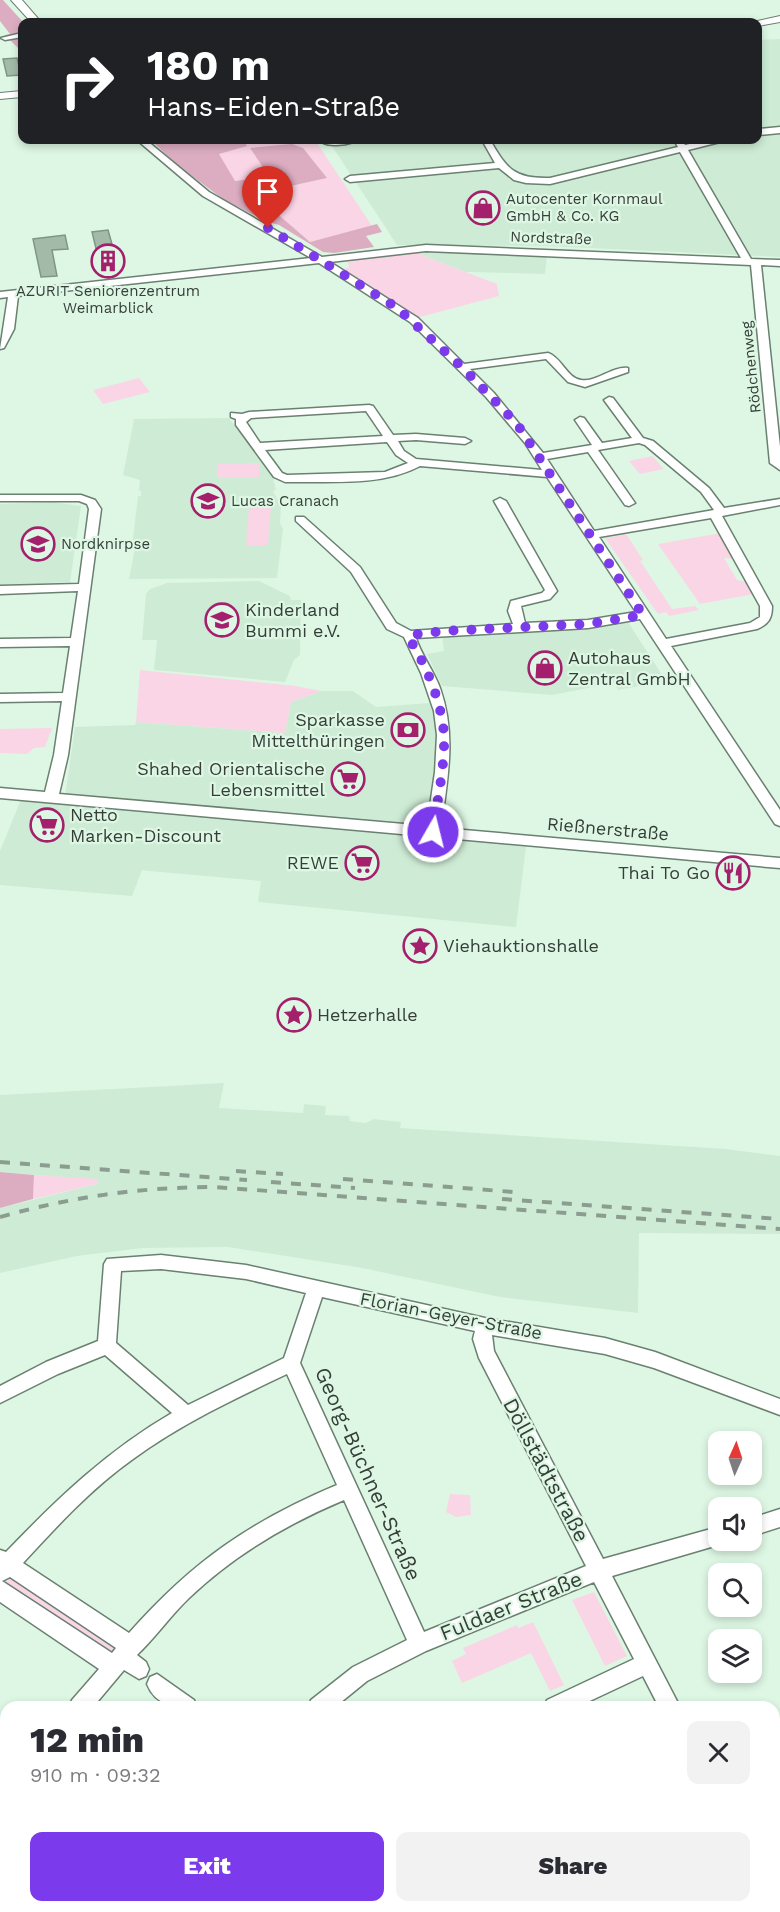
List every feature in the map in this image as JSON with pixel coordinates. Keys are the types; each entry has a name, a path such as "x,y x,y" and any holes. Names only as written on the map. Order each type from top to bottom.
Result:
{"main road":[{"path":"16,0 32,18"},
{"path":"762,22 780,19"},
{"path":"0,96 18,94"}],"street":[{"path":"5,38 18,35"},
{"path":"762,132 780,130"},
{"path":"146,144 206,194 396,307 463,368 517,424 780,821"},
{"path":"488,144 500,165 513,178 510,185 515,188 526,188 534,182 550,181 680,144"},
{"name":"Rödchenweg","path":"680,144 752,262 776,463 780,467"},
{"path":"350,179 500,165"},
{"name":"Nordstraße","path":"0,295 426,248 780,263"},
{"path":"0,346 4,343 7,333 13,294"},
{"path":"463,368 548,356 552,357 560,370 570,379 585,384 624,370"},
{"path":"609,400 639,440"},
{"path":"417,463 400,472 385,475 290,480 278,475 241,425 239,416 369,408 400,453 417,463 550,474"},
{"path":"580,420 629,503"},
{"path":"257,447 416,437 465,441"},
{"path":"539,457 639,440 649,443 705,490 766,606 766,617 761,623 753,626 662,644"},
{"path":"0,498 68,497 91,502 95,514 75,642 61,755 51,798"},
{"path":"500,501 551,591 546,596 515,604 514,611 520,627"},
{"path":"591,535 780,502"},
{"path":"300,519 356,570 391,626 410,635 425,632 588,624 643,615"},
{"path":"0,590 84,587"},
{"path":"410,635 410,640 436,701 443,727 443,759 433,832"},
{"path":"0,643 75,642"},
{"path":"0,698 69,697"},
{"name":"Rießnerstraße","path":"0,793 780,863"},
{"name":"Florian-Geyer-Straße","path":"107,1346 113,1263 187,1264 246,1272 485,1326 633,1353 780,1407"},
{"name":"Georg-Büchner-Straße","path":"316,1288 291,1363 419,1644"},
{"name":"Döllstädtstraße","path":"485,1326 482,1339 485,1352 667,1701"},
{"path":"0,1395 52,1368 107,1346 186,1414"},
{"path":"127,1660 3,1566 110,1466 186,1414 291,1363"},
{"path":"85,1701 127,1660 176,1598 224,1556 294,1512 349,1489"},
{"path":"762,1524 780,1518"},
{"name":"Fuldaer Straße","path":"326,1701 360,1674 419,1644 599,1570 708,1539"},
{"path":"0,1590 127,1660"},
{"path":"567,1701 647,1663"},
{"path":"157,1684 179,1701"}],"shaded area":[{"path":"0,0 3,0 19,18 18,48 5,35 10,34 0,21"},
{"path":"780,39 780,257 546,246 397,245 331,144 762,144 762,40"},
{"path":"155,144 246,144 247,146 219,154 235,181 269,176 250,148 292,144 303,148 327,178 259,193 273,210 310,242 377,224 382,232 366,236 374,247 334,253 323,252 279,225 265,221 223,199 177,165"},
{"path":"245,144 318,144 372,226 310,242 273,210 259,193 327,178 251,149 269,176 234,181 218,154 246,146"},
{"path":"424,252 547,256 545,274 466,272 421,255"},
{"path":"424,252 421,255 497,284 499,296 416,318 344,269 349,267 348,262 360,258"},
{"path":"139,378 150,392 103,404 93,390"},
{"name":"Lucas Cranach","path":"229,418 273,477 276,490 273,491 281,506 280,523 283,529 277,578 129,579 135,548 132,547 138,496 141,496 140,480 123,475 134,419"},
{"path":"652,456 664,469 640,474 629,461"},
{"path":"259,463 259,478 217,478 218,464"},
{"name":"Nordknirpse","path":"53,502 81,506 70,582 0,585 0,504"},
{"path":"249,507 271,507 268,545 246,545"},
{"path":"721,533 735,559 724,558 737,580 747,582 754,594 700,604 658,544"},
{"path":"626,534 643,560 640,561 672,609 695,606 699,610 669,616 666,612 658,614 605,538"},
{"name":"Kinderland Bummi e.V.","path":"259,581 290,596 291,600 301,600 300,655 294,660 285,682 154,670 157,640 142,640 146,594 150,589 167,583"},
{"name":"Autohaus Zentral GmbH","path":"628,622 666,681 618,690 614,683 552,695 442,686 427,654 444,651 442,635 580,628"},
{"path":"140,670 296,686 321,691 291,702 285,733 136,722"},
{"path":"321,691 353,691 376,707 443,702 450,736 443,828 527,839 516,927 258,902 261,881 142,870 132,896 0,885 0,851 24,792 65,796 75,727 135,725 136,722 285,733 291,702"},
{"path":"52,728 45,747 34,748 27,754 0,753 0,729"},
{"path":"224,1083 219,1108 303,1113 304,1104 326,1106 325,1115 349,1116 350,1121 365,1123 374,1119 401,1122 400,1128 726,1149 780,1156 780,1234 639,1233 638,1313 500,1297 362,1268 228,1247 143,1248 77,1256 0,1273 0,1208 97,1184 98,1180 0,1172 0,1095"},
{"path":"0,1172 34,1175 33,1199 0,1208"},
{"path":"34,1175 98,1179 97,1184 33,1199"},
{"path":"450,1494 470,1495 471,1515 456,1517 446,1512"},
{"path":"12,1573 119,1646 109,1658 2,1584"},
{"path":"594,1592 627,1656 605,1666 572,1600"},
{"path":"533,1622 564,1685 550,1691 531,1653 462,1683 452,1661 466,1654 463,1648 517,1625 518,1628"}],"building":[{"path":"17,58 18,75 7,76 3,59"},
{"path":"108,230 119,269 102,273 92,232"},
{"path":"65,235 68,249 52,250 57,276 41,277 33,239"}],"railway":[{"path":"0,1162 247,1180"},
{"path":"236,1171 283,1174"},
{"path":"343,1179 514,1192"},
{"path":"271,1182 355,1188"},
{"path":"0,1217 106,1194 215,1187 780,1229"},
{"path":"502,1199 780,1219"}],"place":[{"name":"Autocenter Kornmaul GmbH & Co. KG","path":"483,208"},
{"name":"AZURIT Seniorenzentrum Weimarblick","path":"108,261"},
{"name":"Lucas Cranach","path":"208,501"},
{"name":"Nordknirpse","path":"38,544"},
{"name":"Kinderland Bummi e.V.","path":"222,620"},
{"name":"Autohaus Zentral GmbH","path":"545,668"},
{"name":"Sparkasse Mittelthüringen","path":"408,730"},
{"name":"Shahed Orientalische Lebensmittel","path":"348,779"},
{"name":"Netto Marken-Discount","path":"47,825"},
{"name":"REWE","path":"362,863"},
{"name":"Thai To Go","path":"733,873"},
{"name":"Viehauktionshalle","path":"420,946"},
{"name":"Hetzerhalle","path":"294,1015"}],"route":[{"path":"268,228 414,320 490,395 517,424 529,441 643,615 588,624 445,631 410,635 410,640 436,701 443,727 444,749 433,832"}]}
